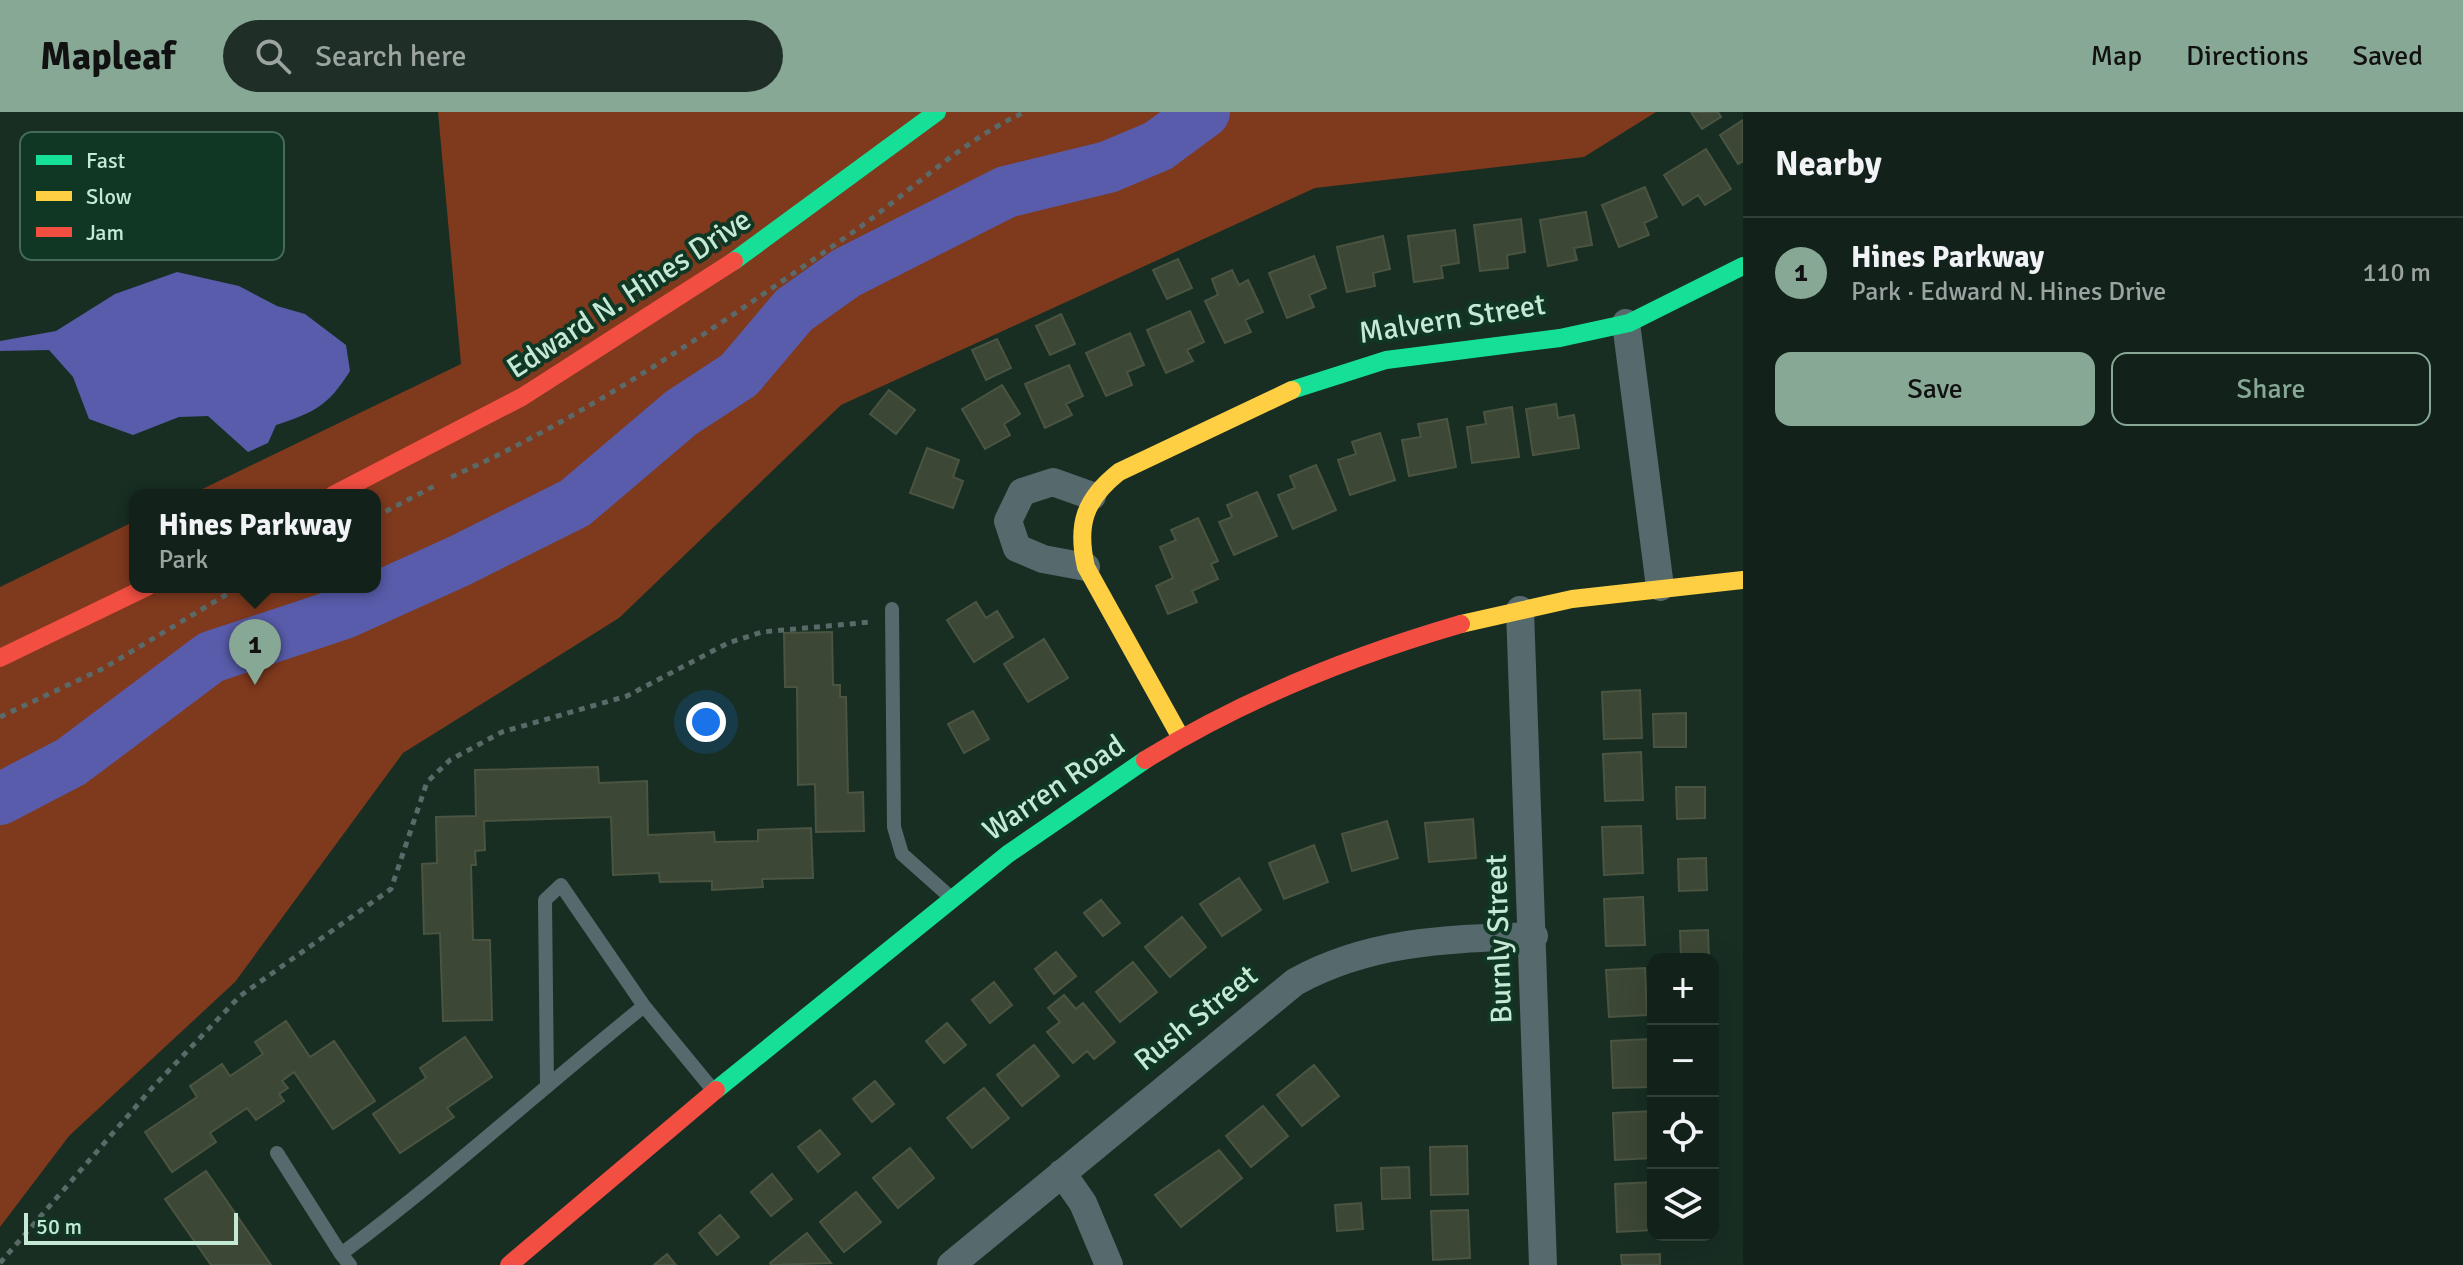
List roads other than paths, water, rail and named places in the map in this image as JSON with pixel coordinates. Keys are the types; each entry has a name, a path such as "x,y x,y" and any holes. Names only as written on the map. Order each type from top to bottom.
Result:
{"street":[{"name":"Edward N. Hines Drive","path":"345,489 519,399 634,329 756,247 937,112"},
{"name":"Malvern Street","path":"1092,496 1119,472 1351,368 1411,353 1555,338 1626,323 1660,311 1743,266"},
{"path":"1626,323 1660,587"},
{"path":"1086,567 1043,559 1017,548 1008,521 1022,492 1053,482 1092,496 1084,509 1078,539 1086,567 1181,738"},
{"name":"Warren Road","path":"509,1265 714,1091 951,898 1076,802 1181,738 1264,697 1344,664 1425,636 1549,602 1743,580"},
{"path":"0,658 135,593"},
{"name":"Burnly Street","path":"1520,610 1534,936 1543,1265"},
{"name":"Rush Street","path":"951,1265 1272,998 1320,968 1355,954 1400,944 1534,936"},
{"path":"1062,1173 1083,1203 1109,1265"}],"lane":[{"path":"892,614 894,827 902,854 951,898"},
{"path":"547,1083 545,900 561,885 644,1006 714,1091"},
{"path":"277,1153 345,1260 547,1083 644,1006"}],"waterway":[{"path":"0,799 71,762 211,657 344,613 459,561 575,503 681,413 739,375 794,310 846,273 1006,192 1108,167 1158,146 1204,112"}],"place":[{"name":"Hines Parkway","path":"255,685"}]}
